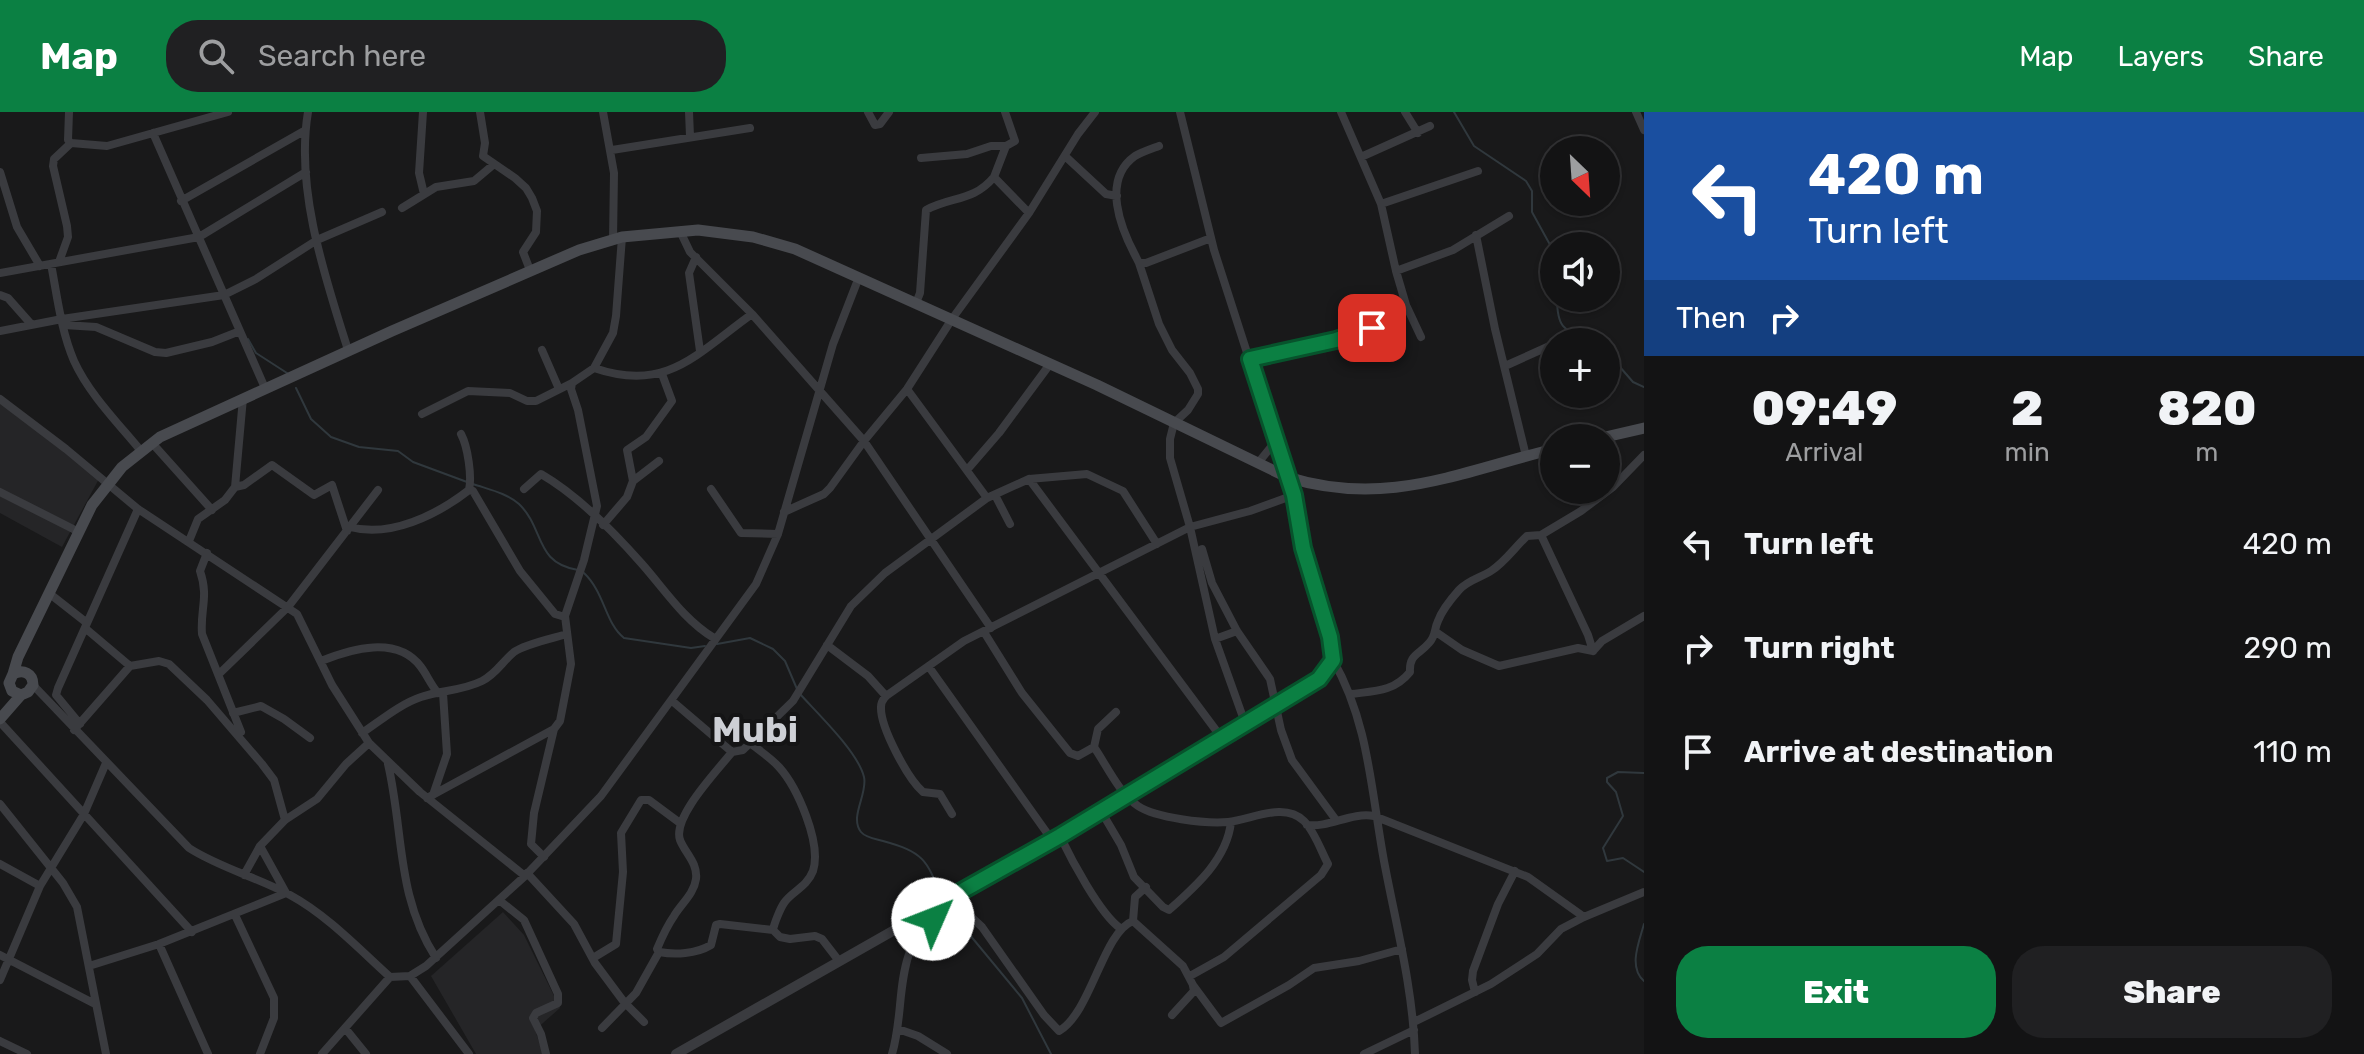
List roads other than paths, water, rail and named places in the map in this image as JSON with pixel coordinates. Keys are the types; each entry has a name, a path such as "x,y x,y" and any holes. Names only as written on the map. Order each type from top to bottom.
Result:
{"main road":[{"path":"27,688 12,691 11,680 18,657 92,505 108,483 141,451 243,398 348,350 530,270 617,238 680,231 726,232 775,241 1050,364 1287,477 1337,489 1384,490 1434,481 1540,452"},
{"path":"1620,434 1644,428"},
{"path":"0,720 27,688 27,642"},
{"path":"0,696 19,671 27,672 27,688"}],"street":[{"path":"69,112 68,140 71,143"},
{"path":"141,451 92,391 73,360 63,322 55,263 68,237 54,159 71,143 107,146 228,112"},
{"path":"308,112 304,131 306,172 317,240 348,350"},
{"path":"423,112 419,173 424,194"},
{"path":"480,112 485,143 483,156 526,188 537,211 536,232 523,252 530,270"},
{"path":"422,414 468,391 510,393 527,401 536,401 594,368 613,333 616,316 617,238 612,150 603,112"},
{"path":"689,112 690,136"},
{"path":"868,112 875,125 880,124 889,112"},
{"path":"921,158 967,154 991,146 1012,144 1015,138 1005,112"},
{"path":"784,512 824,494 907,389 1095,112"},
{"path":"1180,112 1211,238 1294,495 1303,548 1330,637 1333,660 1351,694 1364,737 1402,949 1414,1026 1415,1054"},
{"path":"1341,112 1381,204 1406,305 1421,337"},
{"path":"1405,112 1418,133"},
{"path":"1636,112 1644,130"},
{"path":"1361,157 1430,126"},
{"path":"612,150 750,128"},
{"path":"181,201 304,131"},
{"path":"153,133 265,388"},
{"path":"916,303 920,293 926,210 980,191 994,177 1006,146"},
{"path":"1159,146 1135,156 1125,166 1117,196 1117,214 1139,263 1159,324 1198,389 1188,410 1174,423 1170,458 1190,527 1215,639 1245,723"},
{"path":"1065,156 1106,194 1117,196"},
{"path":"402,208 436,187 474,181 493,165"},
{"path":"1381,204 1478,171"},
{"path":"0,172 17,227 40,266"},
{"path":"0,273 199,237 306,172"},
{"path":"994,177 1029,213"},
{"path":"0,331 224,295 256,279 317,240 382,212"},
{"path":"1396,271 1453,250 1509,216"},
{"path":"680,231 690,252 752,314 864,441 932,539 988,630 1022,693 1070,753 1078,756 1094,747"},
{"path":"1476,235 1526,456"},
{"path":"1139,263 1211,238"},
{"path":"696,257 689,273 700,351"},
{"path":"138,509 56,695 106,763 189,848 286,893 336,929 390,977 410,976 436,958 499,900 601,796 756,584 778,534 833,344 859,277"},
{"path":"0,295 8,298 31,324"},
{"path":"1250,359 1336,340 1372,328 1406,305"},
{"path":"594,368 629,377 662,374 681,366 752,314"},
{"path":"63,322 96,327 155,352 166,353 212,342 240,331"},
{"path":"542,350 559,389"},
{"path":"1505,366 1540,351"},
{"path":"967,470 1050,364"},
{"path":"599,521 627,497 633,481 627,450 646,437 672,401 662,374"},
{"path":"430,797 554,729 560,721 571,664 565,617 599,521 572,383"},
{"path":"907,389 1010,524"},
{"path":"235,487 243,398"},
{"path":"0,399 138,509 288,607 302,622 369,743 388,763 526,874 574,924 593,958 644,1022"},
{"path":"348,529 383,531 442,508 469,489 472,478 466,464 465,442 461,434"},
{"path":"1258,463 1275,442"},
{"path":"152,443 212,510"},
{"path":"1351,694 1379,692 1393,687 1410,672 1410,661 1429,644 1443,610 1461,588 1491,571 1527,536 1541,535 1581,511 1613,487 1644,455"},
{"path":"633,481 659,461"},
{"path":"189,541 198,519 235,487 244,485 272,465 314,495 332,485 348,529"},
{"path":"524,489 541,474 599,521 641,563 671,601 714,638"},
{"path":"602,1028 627,1004 659,952 657,949 663,933 692,891 696,877 694,865 680,840 680,823 695,798 732,752 743,750 793,701 851,606 885,573 991,496 1029,479 1072,474 1087,474 1123,491 1157,544"},
{"path":"1029,479 1221,737"},
{"path":"469,489 476,494 520,571 555,614 565,617"},
{"path":"711,489 741,533 778,534"},
{"path":"219,674 288,607 378,490"},
{"path":"0,492 79,532"},
{"path":"952,814 940,794 923,792 905,771 882,714 882,701 886,696 964,641 1190,527 1294,495"},
{"path":"1541,535 1593,651"},
{"path":"1202,549 1212,583 1237,631 1270,679 1281,730 1292,760 1336,820"},
{"path":"207,553 200,571 206,589 202,634 219,674 225,698 249,747"},
{"path":"50,594 130,666"},
{"path":"1593,651 1602,641 1644,616"},
{"path":"1215,639 1237,631"},
{"path":"1436,632 1483,662 1499,666 1578,648 1593,651"},
{"path":"362,733 406,704 482,681 497,672 521,648 567,634"},
{"path":"827,645 868,676 886,696"},
{"path":"321,661 378,646 393,648 421,667 440,693 447,754 430,797"},
{"path":"686,1052 1056,838 1319,679 1333,660"},
{"path":"77,727 130,666 159,661 169,664 207,700 274,780 285,820"},
{"path":"929,667 1056,838 1111,920 1120,928"},
{"path":"27,688 77,727"},
{"path":"671,700 732,752"},
{"path":"233,713 261,706 310,738"},
{"path":"1116,712 1098,729 1094,747 1127,795 1140,807 1196,822 1231,822 1266,813 1287,813 1302,819 1307,825 1328,864 1224,957 1192,981"},
{"path":"0,720 192,932"},
{"path":"544,857 533,849 531,833 554,729"},
{"path":"244,875 260,846 285,820 317,799 346,764 369,743"},
{"path":"750,743 778,766 787,778 802,807 814,845 813,871 800,890 785,902 773,930"},
{"path":"0,980 40,886 84,814 106,763"},
{"path":"388,763 397,808 404,884 425,942 436,958"},
{"path":"593,958 616,944 623,872 621,833 634,809 641,800 649,800 680,823"},
{"path":"0,804 52,869 77,907 106,1054"},
{"path":"1101,811 1121,845 1134,877 1169,910 1216,863 1225,850 1231,822"},
{"path":"1307,825 1318,826 1367,815 1528,877 1584,917"},
{"path":"260,846 286,893"},
{"path":"0,864 40,886"},
{"path":"1475,992 1473,971 1498,904 1515,871"},
{"path":"1146,887 1133,902 1133,921 1183,966 1223,1023 1314,968 1359,961 1402,949"},
{"path":"1364,1054 1537,954 1561,929 1644,892"},
{"path":"89,966 192,932 286,893"},
{"path":"951,898 982,927 1044,1015 1059,1031 1068,1025 1081,1005 1120,928 1133,921"},
{"path":"499,900 524,920 558,994 558,1003 536,1013 533,1018 546,1054"},
{"path":"892,1054 908,954 916,938 933,919 937,905"},
{"path":"235,915 274,998 276,1009 260,1054"},
{"path":"659,952 705,949 711,945 716,925 773,930 780,937 790,939 815,936 822,939 839,961"},
{"path":"159,944 208,1054"},
{"path":"0,955 95,1004"},
{"path":"410,976 469,1054"},
{"path":"322,1054 390,977"},
{"path":"1172,1015 1194,991 1192,981"},
{"path":"345,1028 366,1054"},
{"path":"898,1029 918,1036 947,1054"},
{"path":"0,1041 27,1054"}],"waterway":[{"path":"1454,112 1474,146 1526,181 1532,191 1532,212 1543,232"},
{"path":"1558,312 1565,328"},
{"path":"248,339 256,353 287,373"},
{"path":"1620,367 1633,382 1644,387"},
{"path":"296,388 311,419 331,437 359,447 398,451 413,462 467,482"},
{"path":"473,484 503,494 519,504 547,553 564,566 578,570"},
{"path":"584,573 624,638 691,648 705,646"},
{"path":"717,644 750,638 773,649 785,661 797,689"},
{"path":"800,694 836,734 860,767 865,784 857,819 861,832 907,849 922,859 941,897"},
{"path":"1644,773 1618,772 1607,778 1616,792 1623,816 1603,848 1607,861 1623,858 1644,872"},
{"path":"950,911 1022,998 1051,1054"},
{"path":"1644,924 1636,962 1644,981"}],"district":[{"name":"Mubi","path":"755,729"}]}
